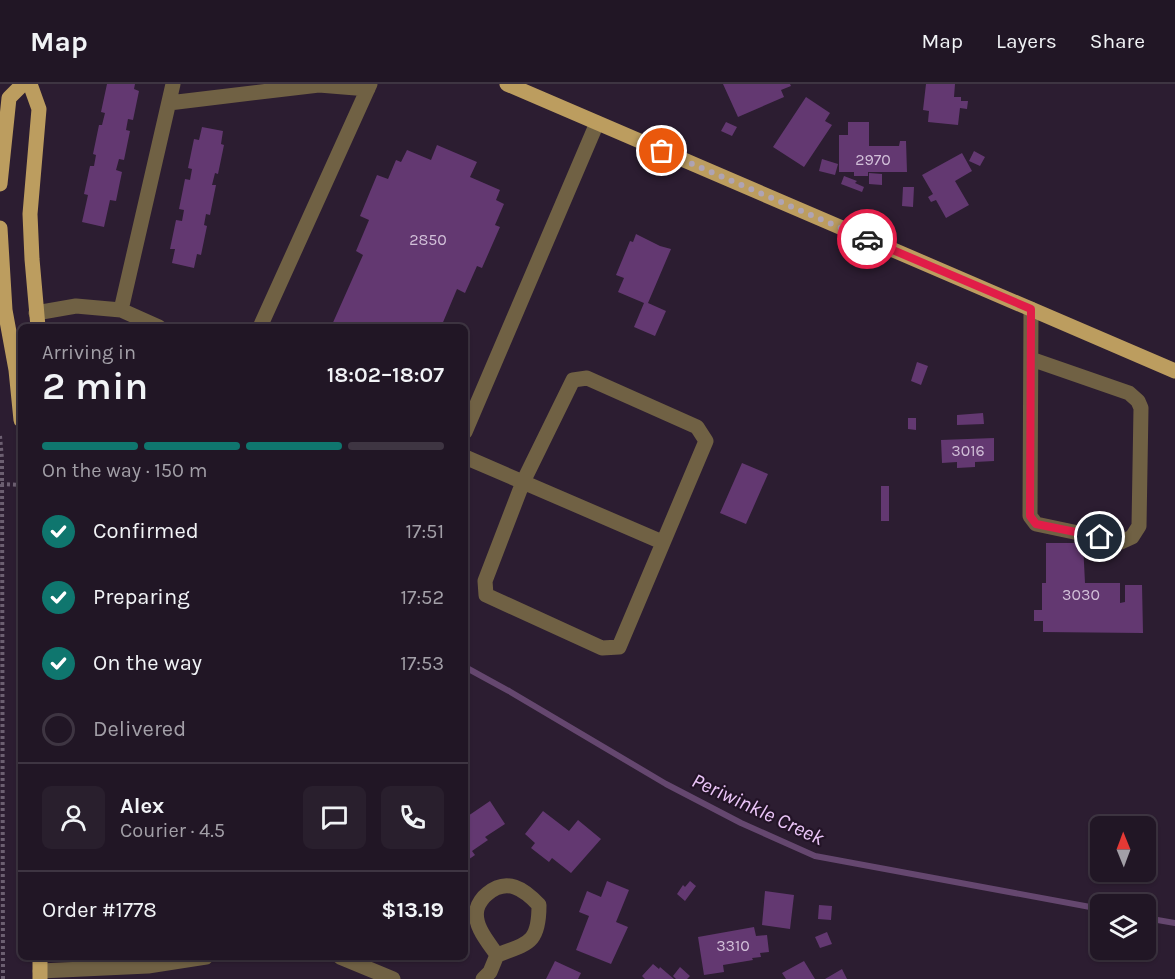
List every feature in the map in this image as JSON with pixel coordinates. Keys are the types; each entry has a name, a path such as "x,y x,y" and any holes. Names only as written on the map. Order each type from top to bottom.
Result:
{"main road":[{"path":"0,183 9,98 23,84"},
{"path":"30,84 39,109 30,214 37,320"},
{"path":"507,84 1175,371"},
{"path":"0,228 5,310 18,389"}],"street":[{"path":"121,310 173,84"},
{"path":"169,102 319,85 369,86 261,324"},
{"path":"468,425 597,123"},
{"path":"37,320 76,306 121,310 152,324"},
{"path":"1030,358 1128,393 1138,401 1141,408 1139,526 1132,537 1121,542 1036,524 1030,516 1030,358 1031,309"},
{"path":"587,378 697,427 706,441 662,542 619,647 602,648 486,596 485,581 523,482 573,380 587,378"},
{"path":"468,457 662,542"},
{"path":"483,979 490,972 497,956 528,944 539,925 539,905 528,893 512,885 495,887 483,897 476,910 480,929 497,956"},
{"path":"40,969 148,966 187,960"},
{"path":"347,960 393,979"}],"path":[{"path":"0,436 3,979"},
{"path":"1,484 18,485"}],"building":[{"path":"107,84 135,84 134,89 139,91 133,120 128,119 126,130 130,131 124,160 119,159 116,170 122,172 116,201 110,200 104,227 82,222 88,195 84,194 90,166 94,166 96,155 93,154 99,125 102,125 105,113 101,112"},
{"path":"723,84 790,84 791,86 781,90 784,97 738,117"},
{"path":"926,84 955,84 954,97 961,97 961,101 968,101 967,109 960,108 958,125 928,122 929,111 923,110"},
{"path":"806,97 830,113 825,121 832,125 804,167 773,147"},
{"path":"726,122 737,127 732,136 721,131"},
{"path":"848,122 869,122 869,146 899,146 900,141 906,141 907,172 868,172 868,176 854,176 854,172 839,172 839,135 848,135"},
{"path":"202,127 223,131 221,144 224,145 218,174 215,173 212,185 216,185 210,215 206,214 204,225 207,226 201,255 197,254 194,268 172,263 175,249 170,249 176,220 182,221 184,210 179,209 185,179 190,180 192,169 188,168 194,139 199,140"},
{"path":"437,145 477,162 470,177 500,190 496,200 504,204 495,225 500,227 482,268 477,266 465,293 457,289 442,324 332,324 363,255 356,251 369,220 360,216 377,175 388,179 396,160 401,162 407,150 431,160"},
{"path":"974,151 985,157 980,166 969,161"},
{"path":"962,153 972,171 955,181 969,205 946,218 936,200 931,202 928,197 933,194 922,175"},
{"path":"822,159 838,164 835,175 819,171"},
{"path":"869,173 882,174 882,185 869,184"},
{"path":"844,176 857,181 855,183 864,187 862,192 841,184"},
{"path":"903,187 914,187 913,207 902,206"},
{"path":"636,234 671,249 648,303 666,311 655,336 634,327 644,303 618,292 624,278 616,275 630,241 633,242"},
{"path":"917,362 928,366 921,385 911,381"},
{"path":"983,413 984,424 957,425 957,415"},
{"path":"908,418 916,418 916,430 908,429"},
{"path":"994,438 994,461 975,462 975,467 957,468 957,462 942,463 941,440"},
{"path":"742,463 768,474 746,524 720,513"},
{"path":"881,486 889,486 889,521 881,521"},
{"path":"1046,543 1083,543 1085,583 1120,583 1120,603 1125,602 1125,585 1142,585 1143,633 1043,632 1043,621 1034,621 1034,610 1042,610 1042,583 1046,583"},
{"path":"490,801 505,824 485,837 488,840 472,851 475,855 468,860 468,816"},
{"path":"543,811 569,831 578,820 601,839 571,873 552,858 549,862 531,848 535,843 525,834"},
{"path":"607,881 629,890 616,922 628,927 611,964 576,950 589,916 579,912 587,891 601,897"},
{"path":"690,881 696,886 685,901 677,894 683,885 685,887"},
{"path":"765,891 794,895 790,929 762,925"},
{"path":"819,905 832,906 831,920 818,919"},
{"path":"754,927 756,936 767,935 769,952 760,953 761,957 752,958 753,960 723,965 724,972 704,975 698,937"},
{"path":"827,932 832,944 820,948 815,937"},
{"path":"555,961 581,973 578,979 546,979"},
{"path":"804,961 815,979 786,979 782,973"},
{"path":"653,964 674,979 645,979 642,976"},
{"path":"680,967 690,976 687,979 676,979 673,976"},
{"path":"842,969 847,979 825,979"}],"waterway":[{"name":"Periwinkle Creek","path":"468,669 666,784 741,823 815,856 1090,907"},
{"name":"Periwinkle Creek","path":"1156,920 1175,923"}],"way so far":[{"path":"662,151 867,239"}],"route":[{"path":"867,239 1031,309 1030,516 1036,524 1100,537"}]}
